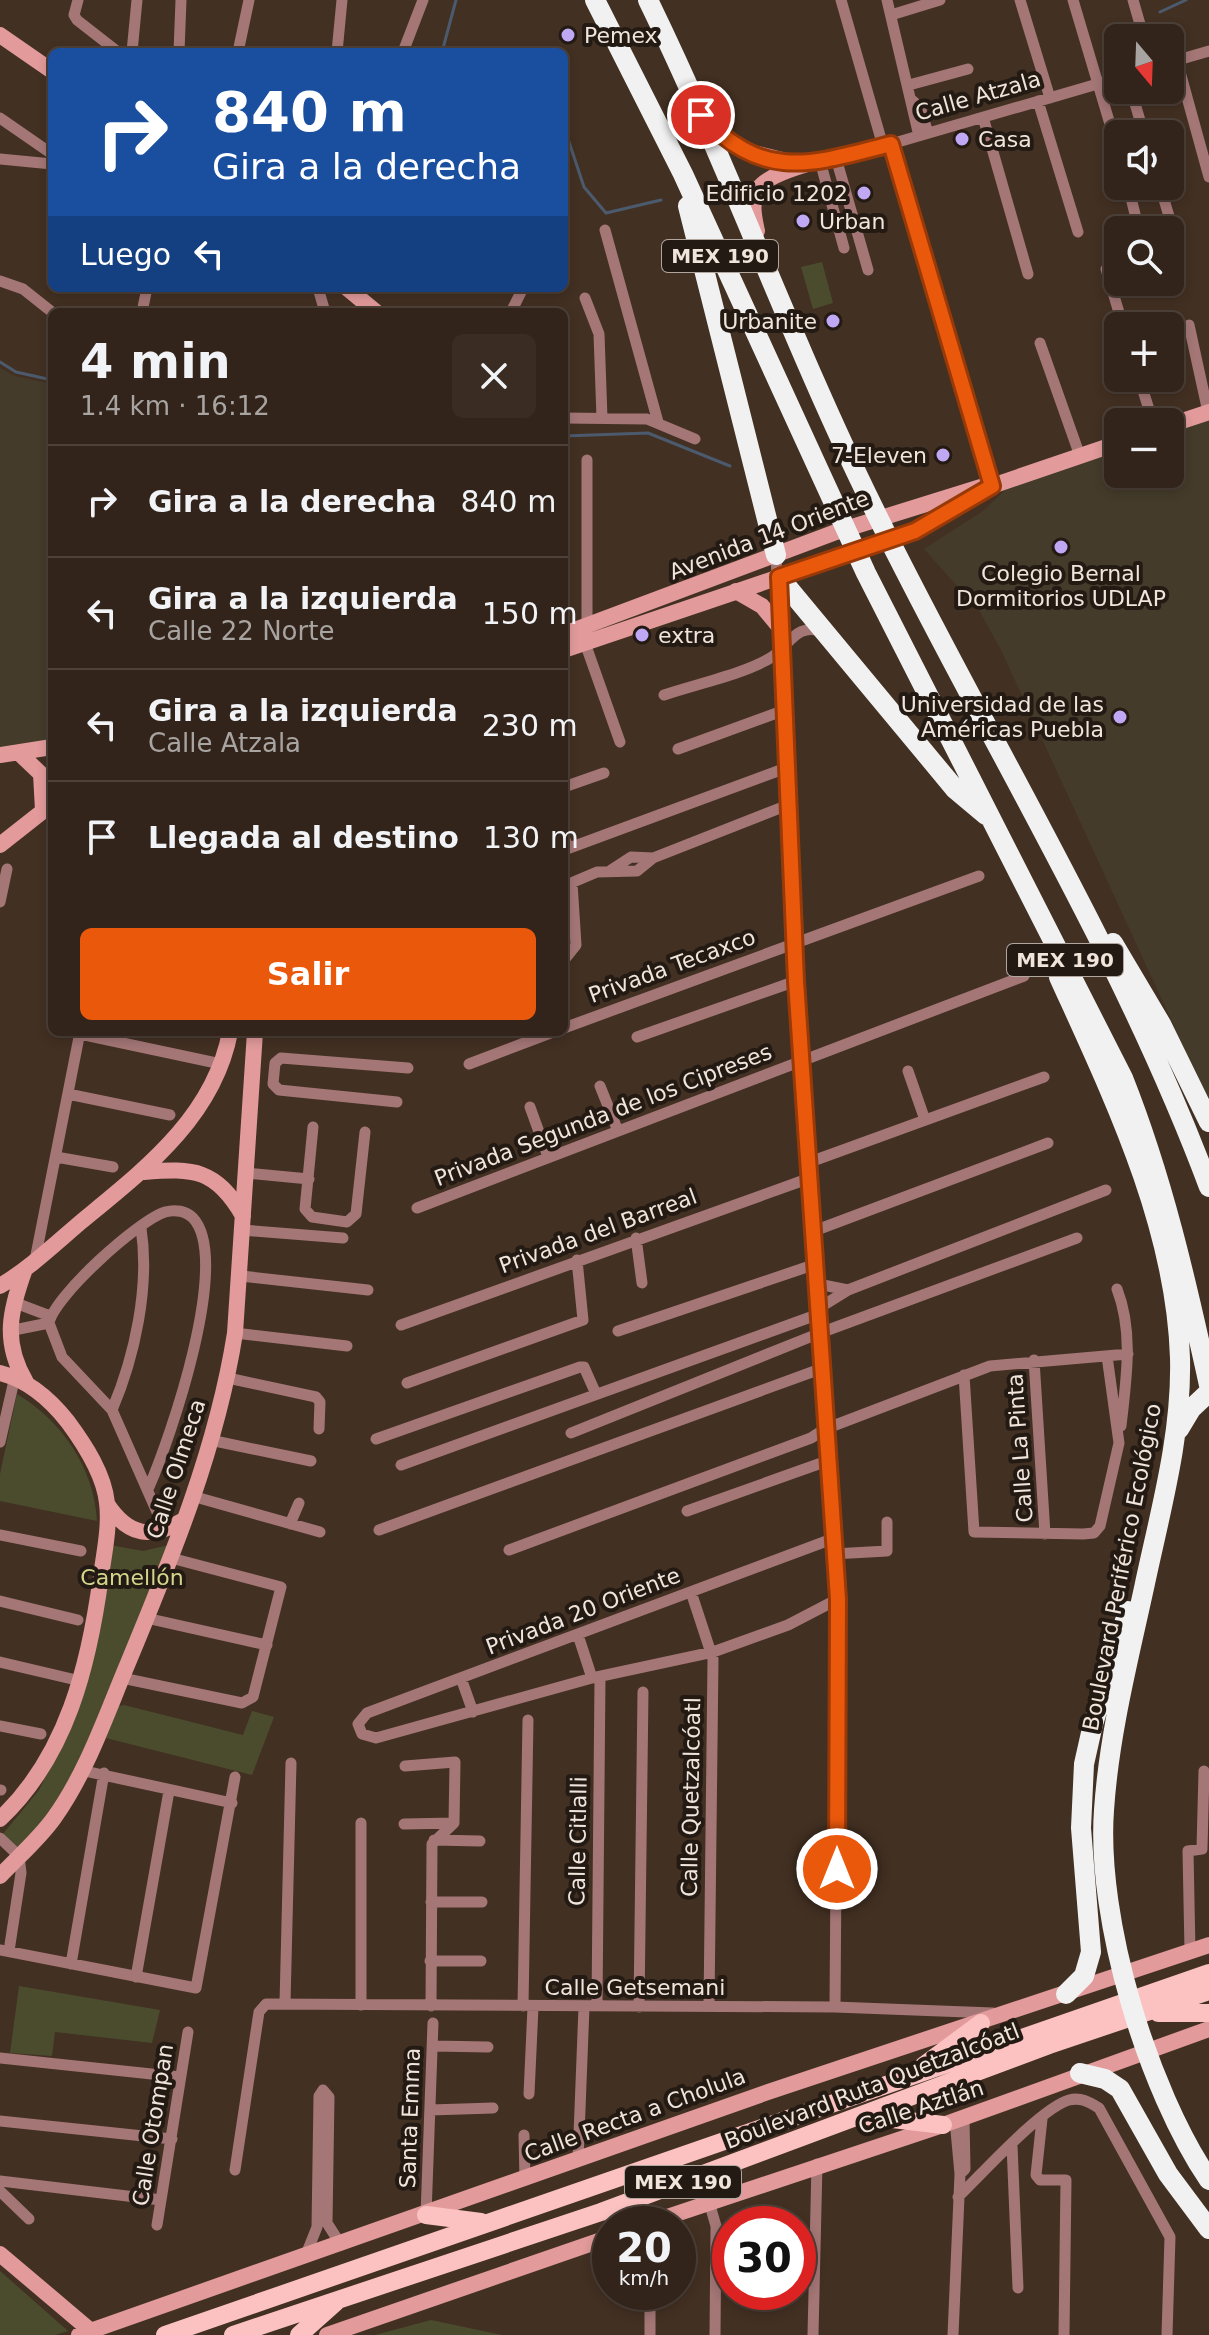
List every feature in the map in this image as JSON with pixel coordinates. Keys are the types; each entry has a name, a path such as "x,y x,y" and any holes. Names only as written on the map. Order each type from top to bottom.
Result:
{"highway":[{"name":"MEX 190","path":"595,0 683,174"},
{"name":"MEX 190","path":"648,0 873,507 1075,890 1163,1074 1209,1187"},
{"name":"Boulevard Periférico Ecológico","path":"683,174 866,573 1103,1036 1146,1135 1180,1249 1207,1377"},
{"path":"683,174 699,258 776,555"},
{"path":"779,577 955,789 993,825"},
{"name":"Boulevard Periférico Ecológico","path":"993,825 1114,1104 1160,1236 1178,1337 1179,1395 1174,1445 1113,1732 1104,1811 1106,1877 1117,1946 1152,2071 1180,2135 1209,2180"},
{"path":"1075,890 1134,976 1209,1122"},
{"path":"1174,1445 1185,1417 1209,1392"},
{"path":"1066,1994 1084,1976 1091,1952 1081,1828 1088,1744 1120,1634 1147,1576"},
{"path":"1080,2073 1105,2079 1120,2089 1163,2167 1209,2229"}],"main road":[{"path":"0,35 48,68"},
{"name":"Calle Atzala","path":"701,115 723,138 742,150 820,161"},
{"name":"Calle Atzala","path":"760,250 753,205 758,190 766,181 820,161 887,145"},
{"path":"887,145 992,486"},
{"path":"352,292 371,308"},
{"path":"1184,420 1209,412"},
{"name":"Avenida 14 Oriente","path":"568,647 586,634 648,612 776,555 907,508 992,486 1104,448"},
{"name":"Avenida 14 Oriente","path":"648,612 736,591 915,531 992,486"},
{"path":"736,591 762,606 781,629"},
{"name":"Avenida 14 Oriente","path":"568,634 586,634"},
{"path":"0,755 48,748"},
{"path":"0,845 48,807 41,774 19,753"},
{"path":"0,1286 144,1172 177,1138 221,1064 229,1036"},
{"name":"Calle Olmeca","path":"0,1876 54,1818 80,1770 171,1558 210,1440 228,1378 235,1333 255,1036"},
{"path":"144,1172 201,1173 222,1186 243,1223"},
{"path":"0,1819 37,1777 69,1717 94,1623 107,1504 100,1479 80,1438 62,1414 14,1375 9,1331 13,1302 30,1264"},
{"path":"107,1504 124,1525 140,1533 158,1533 184,1520"},
{"name":"Calle Recta a Cholula","path":"85,2333 759,2096 1209,1945"},
{"name":"MEX 190","path":"165,2335 1209,1973"},
{"name":"Boulevard Ruta Quetzalcóatl","path":"233,2335 601,2212 1209,1991"},
{"path":"1143,2013 1209,2013"},
{"path":"908,2077 981,2023"},
{"name":"Calle Aztlán","path":"696,2207 817,2164 954,2121 1209,2029"},
{"path":"864,2116 954,2121"},
{"path":"426,2215 488,2223"},
{"path":"327,2335 592,2243"},
{"path":"0,2254 85,2333"},
{"path":"299,2335 342,2297"}],"street":[{"path":"78,0 74,15 77,20 113,48"},
{"path":"132,48 137,0"},
{"path":"179,48 181,0"},
{"path":"239,48 249,0"},
{"path":"337,48 342,0"},
{"path":"405,48 423,0"},
{"path":"841,0 887,145"},
{"path":"887,0 913,101 921,110 924,135"},
{"path":"891,15 940,0"},
{"path":"1020,0 1078,232"},
{"path":"1073,0 1109,120"},
{"path":"1133,0 1140,24"},
{"path":"1184,59 1209,51"},
{"path":"909,85 968,69"},
{"name":"Calle Atzala","path":"887,145 1104,82"},
{"path":"1184,95 1209,177"},
{"path":"983,117 1028,274"},
{"path":"0,118 48,151"},
{"path":"0,159 48,164"},
{"path":"820,161 844,248"},
{"path":"820,161 868,270"},
{"path":"1132,200 1135,214"},
{"path":"605,230 658,422"},
{"path":"0,281 23,289 48,309"},
{"path":"585,298 599,334 602,418"},
{"path":"1189,325 1209,412"},
{"path":"1040,343 1080,456"},
{"path":"568,418 658,422 695,439"},
{"path":"587,460 586,634 620,742"},
{"path":"776,555 796,981 838,1599 835,2007"},
{"path":"664,695 767,660 797,632 811,629 824,632"},
{"path":"678,749 785,710"},
{"path":"568,844 786,768"},
{"path":"568,786 604,773"},
{"path":"568,955 576,945 568,884 611,870 637,871 653,858 788,805"},
{"path":"0,902 7,869"},
{"name":"Privada Tecaxco","path":"568,1027 979,876"},
{"name":"Privada Segunda de los Cipreses","path":"417,1208 1024,976"},
{"path":"637,1037 796,981"},
{"path":"30,1264 56,1157 79,1036"},
{"path":"94,1036 221,1064"},
{"path":"469,1064 542,1036"},
{"path":"397,1102 279,1090 273,1084 275,1063 281,1058 408,1068"},
{"path":"908,1071 925,1120"},
{"path":"254,1072 274,1074"},
{"path":"810,1162 1044,1077"},
{"path":"600,1086 618,1131"},
{"path":"68,1094 170,1115"},
{"path":"530,1107 548,1157"},
{"path":"313,1127 307,1214 353,1220 365,1132"},
{"path":"814,1231 1048,1143"},
{"path":"56,1157 113,1167"},
{"path":"246,1173 309,1179"},
{"name":"Privada del Barreal","path":"401,1325 810,1178"},
{"path":"401,1465 819,1311 848,1290 1106,1190"},
{"path":"9,1331 50,1319 83,1274 164,1212 182,1211 192,1217 200,1230 205,1249 193,1352 171,1436 149,1487"},
{"path":"243,1223 343,1238"},
{"path":"112,1410 125,1378 138,1316 144,1248 141,1228"},
{"path":"636,1238 642,1283"},
{"path":"571,1433 820,1333 1077,1238"},
{"path":"407,1383 583,1320 577,1260"},
{"path":"618,1331 816,1264"},
{"path":"241,1276 368,1290"},
{"path":"818,1284 848,1290"},
{"path":"964,1375 974,1532 980,1535 1094,1533 1100,1526 1119,1443 1128,1354 1124,1306 1117,1289"},
{"path":"13,1302 50,1319 62,1357 112,1410 149,1487 157,1512"},
{"path":"235,1333 347,1346"},
{"path":"509,1550 811,1438 825,1429 990,1366 1128,1354"},
{"path":"1107,1356 1119,1443"},
{"name":"Calle La Pinta","path":"1034,1360 1045,1534"},
{"path":"376,1439 580,1367 584,1367 596,1394"},
{"path":"379,1530 823,1368"},
{"path":"0,1442 14,1375"},
{"path":"228,1378 316,1397 320,1402 319,1429"},
{"path":"210,1440 311,1461"},
{"path":"687,1511 827,1461"},
{"path":"192,1496 320,1532"},
{"path":"290,1524 299,1503"},
{"path":"833,1554 887,1551 887,1522"},
{"path":"0,1535 81,1551"},
{"name":"Privada 20 Oriente","path":"473,1712 376,1738 367,1737 359,1729 359,1718 367,1713 832,1539"},
{"path":"122,1678 249,1702 281,1587 171,1558"},
{"name":"Calle Quetzalcóatl","path":"691,1592 713,1652 709,2006"},
{"path":"461,1678 473,1712 596,1678 713,1652 788,1625 838,1599"},
{"path":"0,1601 78,1620"},
{"path":"146,1618 267,1645"},
{"name":"Calle Citlalli","path":"578,1635 596,1678 591,2006 578,2160"},
{"path":"0,1662 72,1679"},
{"path":"639,2007 643,1692"},
{"path":"528,1720 529,2094"},
{"path":"0,1726 41,1734"},
{"path":"405,1766 455,1762 454,1823 434,1840 431,2006"},
{"path":"285,2003 291,1763"},
{"path":"80,1770 232,1803"},
{"path":"1190,1951 1188,1851 1202,1849 1204,1771"},
{"path":"71,1964 104,1773"},
{"path":"0,1838 19,1856 21,1873 4,1951 196,1988 235,1777"},
{"path":"136,1977 169,1791"},
{"path":"361,1823 361,2005"},
{"path":"404,1824 454,1823"},
{"path":"434,1840 480,1841"},
{"path":"431,1902 482,1902"},
{"path":"430,1961 481,1961"},
{"name":"Calle Getsemani","path":"235,2170 262,2006 285,2003 835,2007 1009,2014"},
{"name":"Santa Emma","path":"426,2215 433,2023"},
{"name":"Calle Otompan","path":"157,2225 188,2032"},
{"path":"433,2046 488,2047"},
{"path":"0,2058 180,2077"},
{"path":"305,2257 317,2227 319,2096 323,2090 329,2097 327,2223 341,2245"},
{"path":"958,2197 1012,2145 1068,2101 1084,2099 1099,2108 1170,2237 1167,2335"},
{"path":"430,2110 493,2108"},
{"path":"1042,2119 1037,2179 1066,2180 1064,2335"},
{"path":"0,2121 172,2139"},
{"path":"953,2335 960,2174 954,2121"},
{"path":"524,2135 525,2180"},
{"path":"1012,2145 1018,2288"},
{"path":"813,2335 817,2164"},
{"path":"0,2181 161,2200"},
{"path":"0,2191 29,2219"},
{"path":"709,2202 716,2226 715,2335"},
{"path":"650,2310 650,2335"}],"shaded area":[{"path":"0,368 15,376 48,383 48,741 0,749"},
{"name":"Universidad de las Américas Puebla","path":"1209,418 1209,1102 1001,650 980,612 924,549 983,511 1008,487 1104,455 1104,488 1184,488 1184,427"}],"green space":[{"path":"822,262 833,303 813,309 801,267"},
{"path":"17,1394 48,1418 73,1448 90,1483 97,1521 0,1501 0,1474"},
{"name":"Camellón","path":"110,1545 143,1551 169,1545 84,1758 49,1821 20,1850 2,1835 39,1790 76,1716"},
{"path":"119,1706 243,1735 252,1711 274,1717 252,1775 106,1738"},
{"path":"19,1986 160,2010 152,2043 55,2032 52,2056 10,2053"},
{"path":"0,2271 68,2331 55,2335 0,2335"},
{"path":"431,2320 502,2335 375,2335"}],"waterway":[{"path":"443,48 456,0"},
{"path":"1160,12 1186,0"},
{"path":"568,139 584,187 606,213 661,200"},
{"path":"0,362 16,372 48,379"},
{"path":"568,436 648,433 730,466"}],"place":[{"name":"Pemex","path":"568,35"},
{"name":"Casa","path":"962,139"},
{"name":"Edificio 1202","path":"864,193"},
{"name":"Urban","path":"803,221"},
{"name":"Urbanite","path":"833,321"},
{"name":"7-Eleven","path":"943,455"},
{"name":"Colegio Bernal Dormitorios UDLAP","path":"1061,547"},
{"name":"extra","path":"642,635"},
{"name":"Universidad de las Américas Puebla","path":"1120,717"}],"route":[{"path":"701,115 733,145 770,160 804,165 891,144 992,486 915,531 779,577 796,981 838,1599 837,1869"}]}
